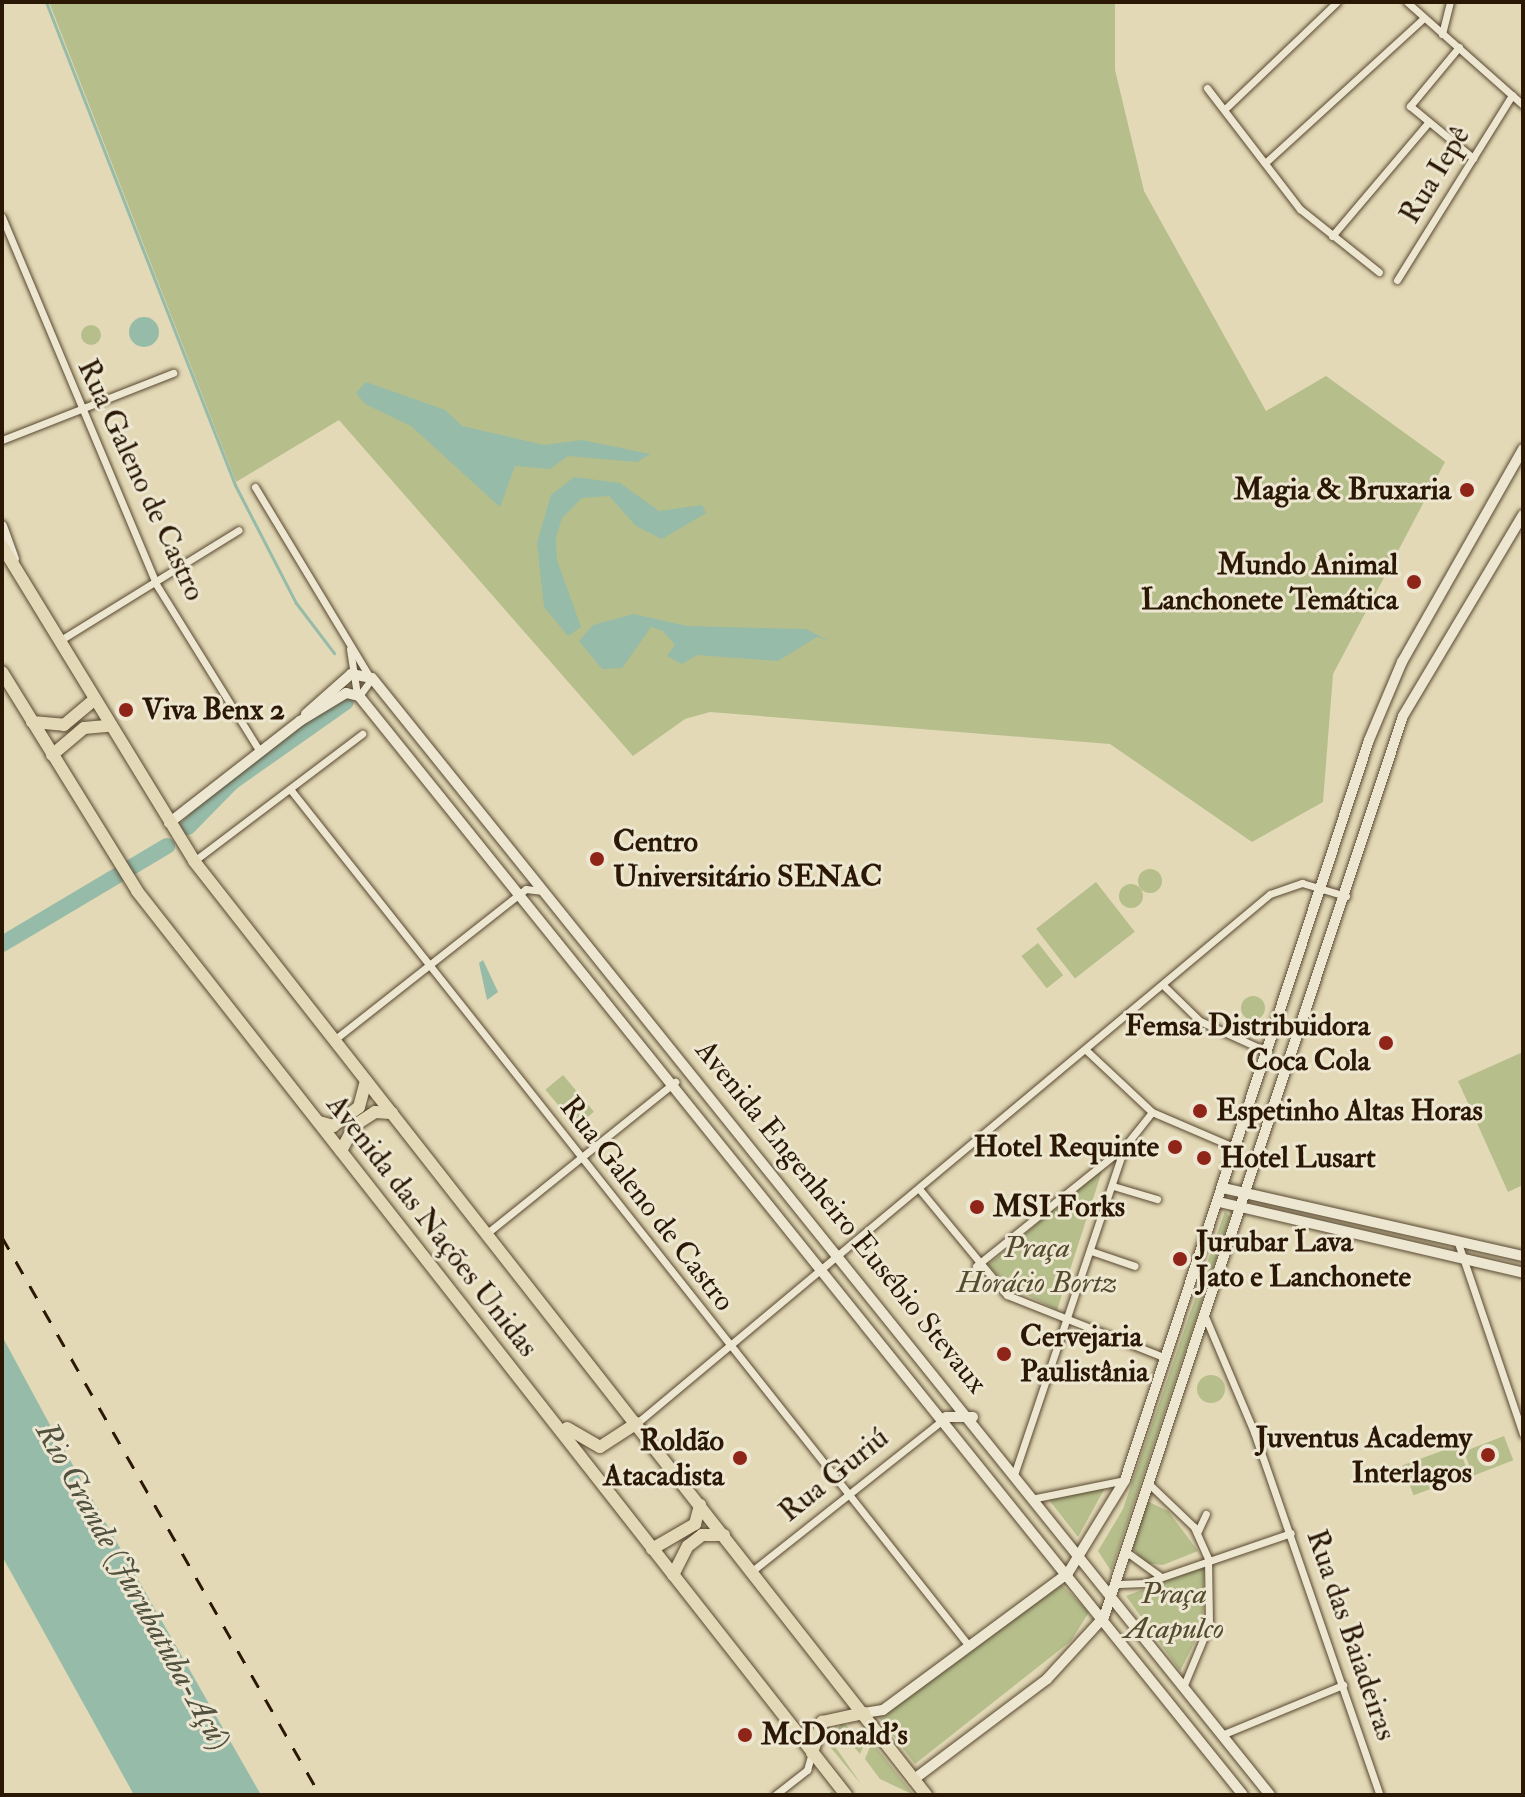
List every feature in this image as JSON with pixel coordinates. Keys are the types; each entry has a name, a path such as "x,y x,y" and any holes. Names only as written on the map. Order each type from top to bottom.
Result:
{"highway":[{"path":"2,546 17,569"},
{"name":"Avenida das Nações Unidas","path":"17,569 57,642 191,856 926,1795"},
{"name":"Avenida das Nações Unidas","path":"2,672 137,891 846,1795"},
{"path":"32,722 64,725 93,701"},
{"path":"52,755 84,728 109,726"},
{"path":"317,1121 333,1126 359,1107 366,1081"},
{"path":"341,1151 355,1125 375,1112 392,1113"},
{"path":"526,1388 588,1446 608,1446 637,1423"},
{"path":"652,1549 695,1524 700,1505"},
{"path":"673,1575 688,1546 702,1535 724,1535"},
{"path":"812,1753 822,1722 864,1713"}],"main road":[{"path":"864,1713 883,1710 1068,1573 1125,1480 1390,687 1523,449"},
{"path":"913,1780 1047,1679 1104,1617 1119,1584 1148,1483 1412,697 1523,515"},
{"path":"2,526 17,569"},
{"path":"172,827 300,721 351,674 370,676"},
{"name":"Avenida Engenheiro Eusébio Stevaux","path":"370,676 973,1417 1270,1795"},
{"path":"300,721 358,695"},
{"name":"Avenida Engenheiro Eusébio Stevaux","path":"358,695 522,892 946,1417 1243,1795"},
{"path":"1223,1188 1523,1256"},
{"path":"768,1198 780,1206 801,1204"},
{"path":"1219,1202 1278,1219 1523,1273"},
{"path":"1278,1219 1285,1203"},
{"path":"1412,1249 1414,1233"},
{"path":"946,1417 973,1417"},
{"path":"1134,1655 1156,1649"}],"street":[{"path":"1227,107 1337,2"},
{"path":"1407,2 1522,102"},
{"path":"1442,34 1450,2"},
{"path":"1265,163 1424,18"},
{"path":"1459,47 1412,98 1413,112 1473,158"},
{"path":"1207,88 1227,107 1265,163 1332,236 1379,272"},
{"name":"Rua Iepê","path":"1397,280 1512,95"},
{"path":"1332,236 1427,124"},
{"name":"Rua Galeno de Castro","path":"2,217 78,407 156,584 260,752"},
{"path":"2,440 78,407 173,373"},
{"name":"Avenida Engenheiro Eusébio Stevaux","path":"255,487 370,676"},
{"path":"57,642 156,584 239,530"},
{"name":"Avenida Engenheiro Eusébio Stevaux","path":"350,647 351,674 358,695"},
{"path":"358,695 370,676"},
{"path":"191,856 290,789 362,734"},
{"name":"Rua Galeno de Castro","path":"290,789 427,968 969,1646"},
{"path":"637,1423 1165,987 1280,886 1321,888 1346,896"},
{"path":"334,1040 522,892 549,894"},
{"path":"1165,987 1200,1021 1268,1052"},
{"path":"1087,1051 1152,1112 1236,1148"},
{"path":"486,1234 675,1082"},
{"path":"976,1266 1125,1146 1152,1112"},
{"path":"1015,1472 1125,1146"},
{"path":"1113,1186 1157,1199"},
{"path":"920,1190 976,1266 1007,1295 1065,1324 1166,1358"},
{"path":"1458,1243 1460,1260 1523,1434"},
{"path":"1091,1251 1135,1266"},
{"name":"Rua das Baiadeiras","path":"1204,1314 1291,1533 1380,1795"},
{"name":"Rua Guriú","path":"752,1571 946,1417"},
{"path":"1036,1498 1125,1480"},
{"path":"1148,1483 1197,1533 1208,1559 1209,1625 1184,1685"},
{"path":"1197,1533 1206,1514"},
{"path":"1119,1584 1161,1577 1291,1533"},
{"path":"1128,1553 1161,1577"},
{"path":"1224,1734 1343,1685"},
{"path":"775,1795 807,1770 812,1753"}],"green space":[{"path":"49,2 1115,2 1115,70 1144,191 1266,411 1326,376 1445,462 1333,674 1323,802 1252,842 1110,744 710,712 685,719 633,756 339,420 236,482"},
{"path":"91,325 98,328 101,335 98,342 91,345 84,342 81,335 84,328"},
{"path":"1150,869 1159,872 1162,881 1159,890 1150,893 1141,890 1138,881 1141,872"},
{"path":"1096,882 1135,932 1075,978 1036,929"},
{"path":"1126,884 1136,884 1143,891 1143,901 1136,908 1126,908 1119,901 1119,891"},
{"path":"1038,943 1063,975 1047,988 1021,956"},
{"path":"1253,996 1262,999 1265,1008 1262,1017 1253,1020 1244,1017 1241,1008 1244,999"},
{"path":"1523,1052 1523,1185 1508,1192 1458,1081"},
{"path":"563,1075 594,1112 576,1127 545,1090"},
{"name":"Praça Horácio Bortz","path":"1103,1168 1057,1310 1005,1284 988,1265"},
{"path":"1225,1211 1230,1217 1111,1571 1098,1551 1123,1509"},
{"path":"1211,1375 1221,1379 1225,1389 1221,1399 1211,1403 1201,1399 1197,1389 1201,1379"},
{"name":"Juventus Academy Interlagos","path":"1504,1436 1513,1460 1473,1476 1464,1451"},
{"path":"1458,1445 1469,1475 1414,1495 1403,1465"},
{"name":"Praça Acapulco","path":"1106,1486 1078,1537 1046,1496"},
{"name":"Praça Acapulco","path":"1147,1501 1168,1511 1198,1551 1163,1565 1142,1563 1133,1547"},
{"name":"Praça Acapulco","path":"1204,1566 1203,1626 1180,1671 1126,1596"},
{"path":"1059,1582 1089,1612 1071,1641 915,1764 877,1715"},
{"path":"842,1723 866,1739 860,1754 843,1734 832,1742 861,1784 826,1742"},
{"path":"872,1742 914,1795 880,1779 865,1759"}],"water":[{"path":"144,317 155,321 159,332 155,343 144,347 133,343 129,332 133,321"},
{"path":"366,382 445,410 462,426 544,445 582,440 650,454 637,462 568,456 550,469 515,466 500,507 411,426 365,404 356,393"},
{"path":"574,477 620,483 659,511 702,505 706,513 662,539 636,526 609,496 582,498 562,518 556,537 557,560 581,627 568,636 544,607 537,543 551,495"},
{"path":"634,614 687,626 806,629 829,641 817,637 778,661 697,655 682,664 667,656 675,645 663,631 651,627 622,668 602,669 579,641 593,625"},
{"path":"483,960 498,992 487,1000 479,963"},
{"name":"Rio Grande (Jurubatuba-Açú)","path":"2,1336 261,1795 134,1795 2,1556"}],"waterway":[{"path":"46,2 235,485 296,603 334,653"},
{"path":"188,827 232,782 346,702"},
{"path":"2,944 167,846"}],"railway":[{"path":"2,1237 320,1795"}],"place":[{"name":"Magia & Bruxaria","path":"1467,490"},
{"name":"Mundo Animal Lanchonete Temática","path":"1414,582"},
{"name":"Viva Benx 2","path":"126,710"},
{"name":"Centro Universitário SENAC","path":"597,859"},
{"name":"Femsa Distribuidora Coca Cola","path":"1386,1043"},
{"name":"Espetinho Altas Horas","path":"1200,1111"},
{"name":"Hotel Requinte","path":"1175,1147"},
{"name":"Hotel Lusart","path":"1204,1158"},
{"name":"MSI Forks","path":"977,1207"},
{"name":"Jurubar Lava Jato e Lanchonete","path":"1180,1259"},
{"name":"Cervejaria Paulistânia","path":"1004,1354"},
{"name":"Juventus Academy Interlagos","path":"1488,1455"},
{"name":"Roldão Atacadista","path":"740,1458"},
{"name":"McDonald's","path":"745,1735"}]}
